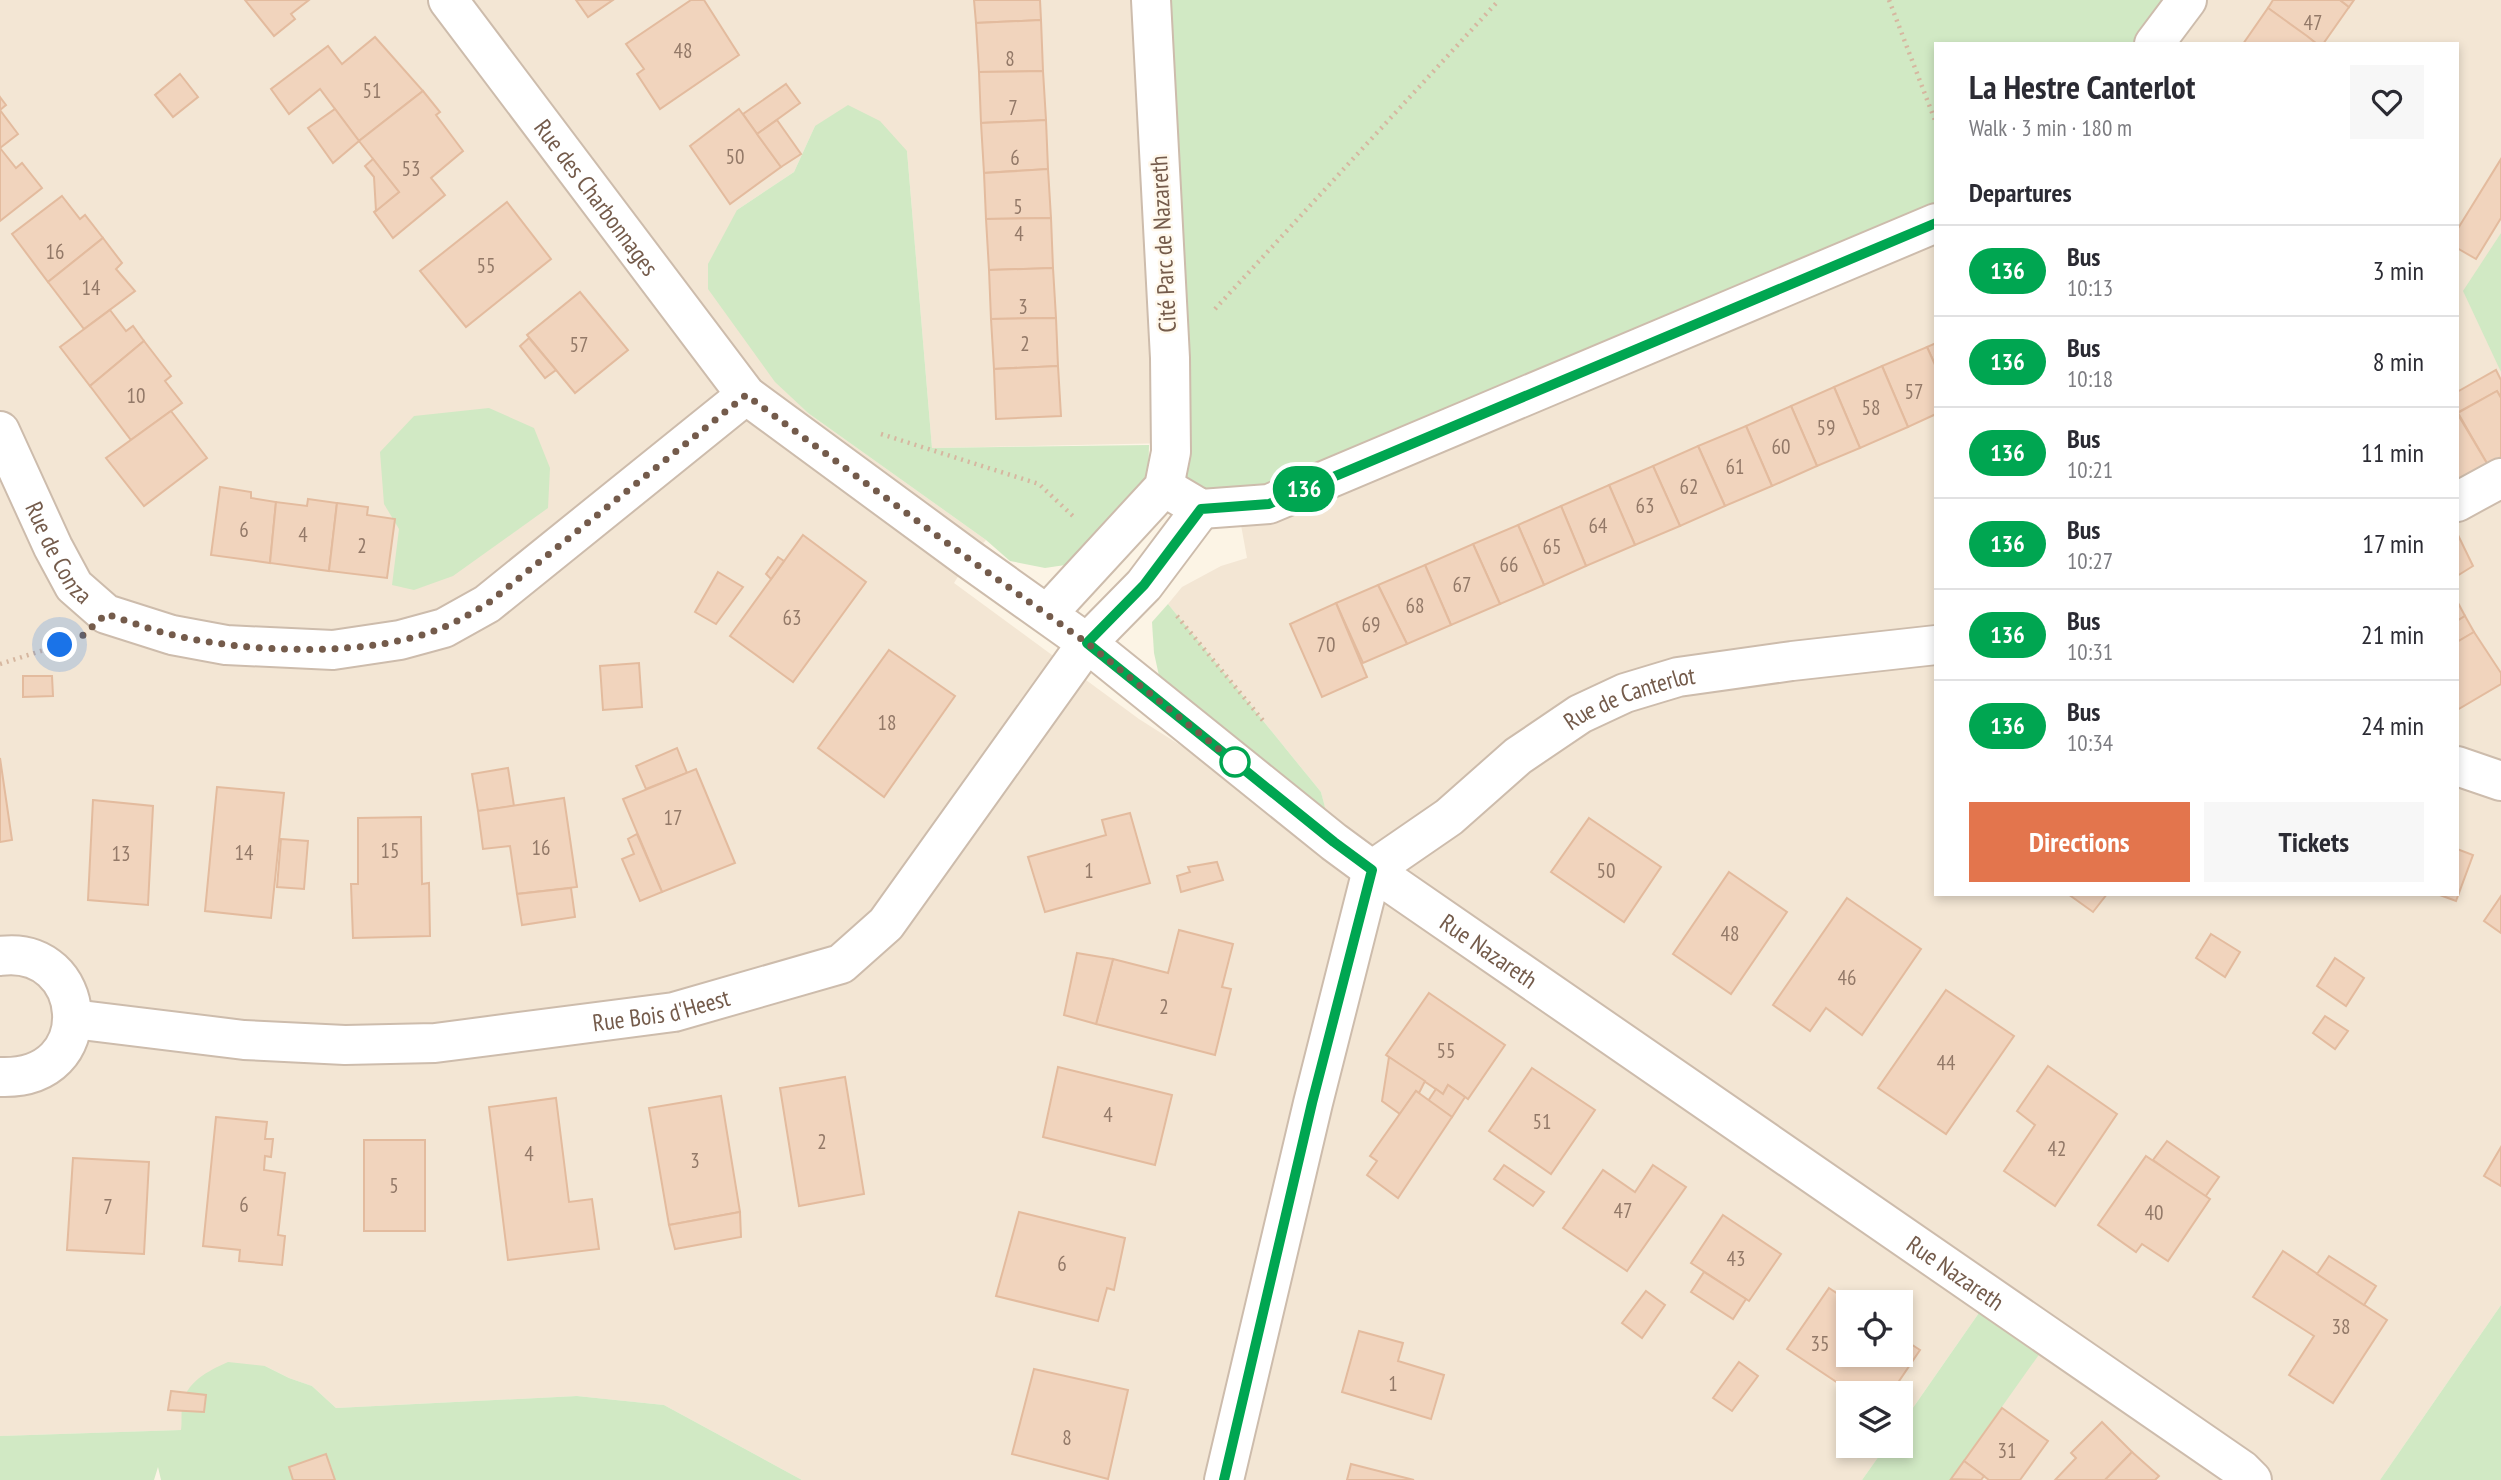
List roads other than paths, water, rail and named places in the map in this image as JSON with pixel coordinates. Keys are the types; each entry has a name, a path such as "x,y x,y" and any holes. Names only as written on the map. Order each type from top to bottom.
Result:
{"street":[{"name":"Rue des Charbonnages","path":"448,0 746,395"},
{"name":"Cité Parc de Nazareth","path":"1151,0 1170,358 1171,452 1164,486"},
{"path":"2156,42 2187,0"},
{"path":"1048,613 1164,486 1201,509 1269,504 1934,224"},
{"name":"Rue Nazareth","path":"746,395 969,559 1048,613 1372,870 2242,1470 2252,1480"},
{"name":"Rue de Conza","path":"0,431 53,547 74,586 106,614 172,635 226,645 333,650 400,640 443,628 487,604 746,395"},
{"path":"2459,501 2501,478"},
{"path":"1087,643 1144,585 1201,509"},
{"name":"Rue Bois d'Heest","path":"73,1019 244,1040 345,1045 435,1043 674,1012 841,964 886,924 1087,643"},
{"name":"Rue de Canterlot","path":"1372,870 1449,817 1518,756 1580,714 1625,693 1678,677 1934,645"},
{"path":"2459,767 2501,781"},
{"path":"1224,1480 1312,1103 1372,870"},
{"path":"0,956 12,954 31,957 49,967 62,982 71,999 73,1019 68,1040 57,1058 40,1071 20,1078 0,1077"}]}
